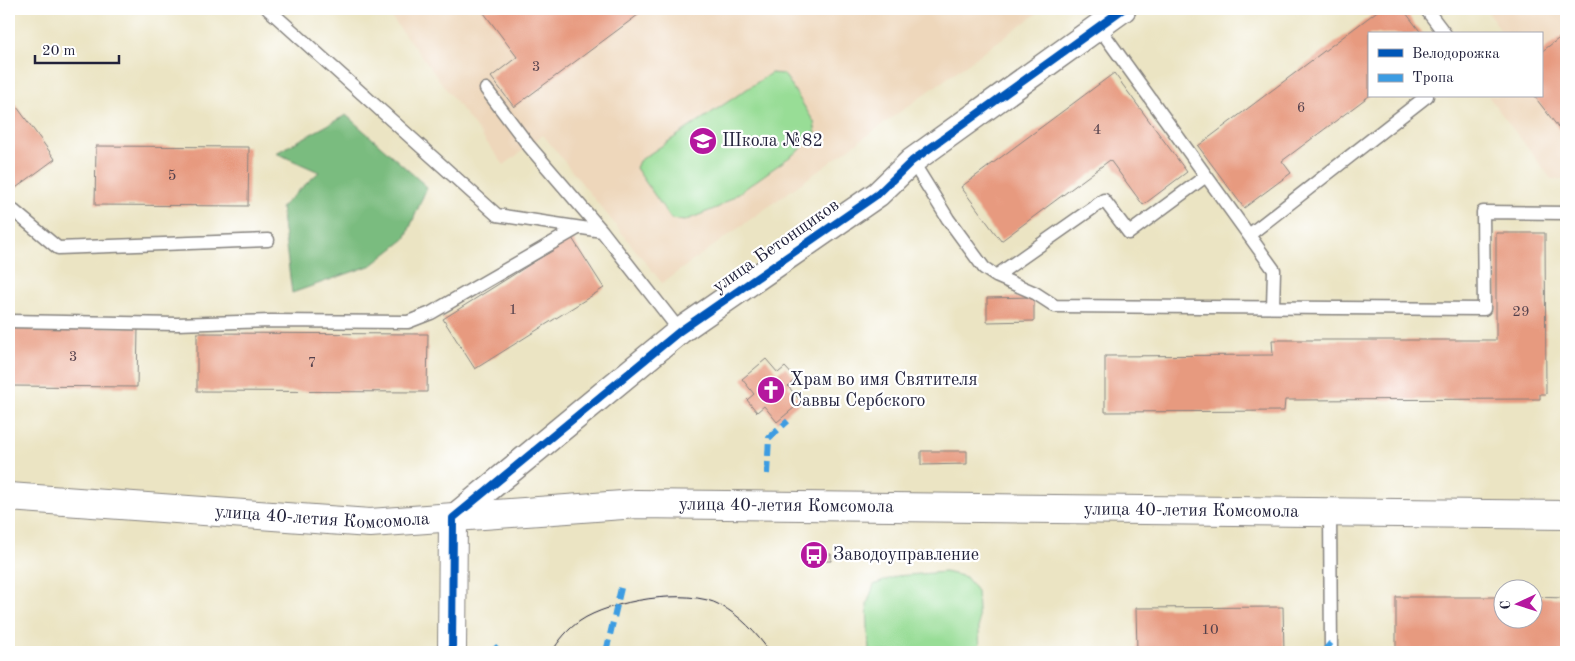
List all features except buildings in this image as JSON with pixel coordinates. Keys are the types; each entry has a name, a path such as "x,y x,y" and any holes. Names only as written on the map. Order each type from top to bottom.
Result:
{"main road":[{"name":"улица 40-летия Комсомола","path":"9,497 370,523 637,504 1566,515"},
{"path":"452,652 453,518"}],"street":[{"name":"улица Бетонщиков","path":"453,518 680,331 878,194 912,161 1122,9"}],"lane":[{"path":"268,9 497,215 602,231"},
{"path":"1426,9 1443,32"},
{"path":"1098,26 1274,270 1273,307"},
{"path":"486,89 529,146 602,231 680,331"},
{"path":"1249,234 1424,98"},
{"path":"912,161 948,218 984,268 996,276 1035,293 1055,306 1484,309 1483,212 1566,213"},
{"path":"996,276 1104,200 1129,233 1206,176"},
{"path":"9,213 14,211 58,248 268,240"},
{"path":"9,320 178,324 270,321 408,322 431,313 578,228"},
{"path":"1330,512 1331,652"}],"shaded area":[{"name":"Школа №82","path":"385,9 1043,9 662,283 543,135 504,165"},
{"path":"1486,9 1566,9 1566,179 1551,179 1490,98 1542,98 1542,32 1502,32"}],"green space":[{"path":"771,73 783,74 786,77 814,122 816,134 801,149 719,207 684,221 671,219 636,168 639,161"},
{"path":"346,115 427,187 405,239 372,265 292,293 281,207 319,172 276,153"},
{"path":"945,572 966,577 977,591 980,652 869,652 867,604 874,585 896,576"}],"tram line":[{"path":"552,652 572,628 593,614 629,602 669,597 689,597 720,605 735,614 748,626 770,652"}],"marked path":[{"path":"767,474 769,438 788,421"},
{"path":"606,652 621,588"},
{"path":"1323,652 1331,643"},
{"path":"494,646 500,652"}],"cycle path":[{"path":"452,652 453,518 680,331 878,194 912,161 1123,9"}],"place":[{"name":"Школа №82","path":"703,141"},
{"name":"Храм во имя Святителя Саввы Сербского","path":"771,390"},
{"name":"Заводоуправление","path":"814,555"}]}
